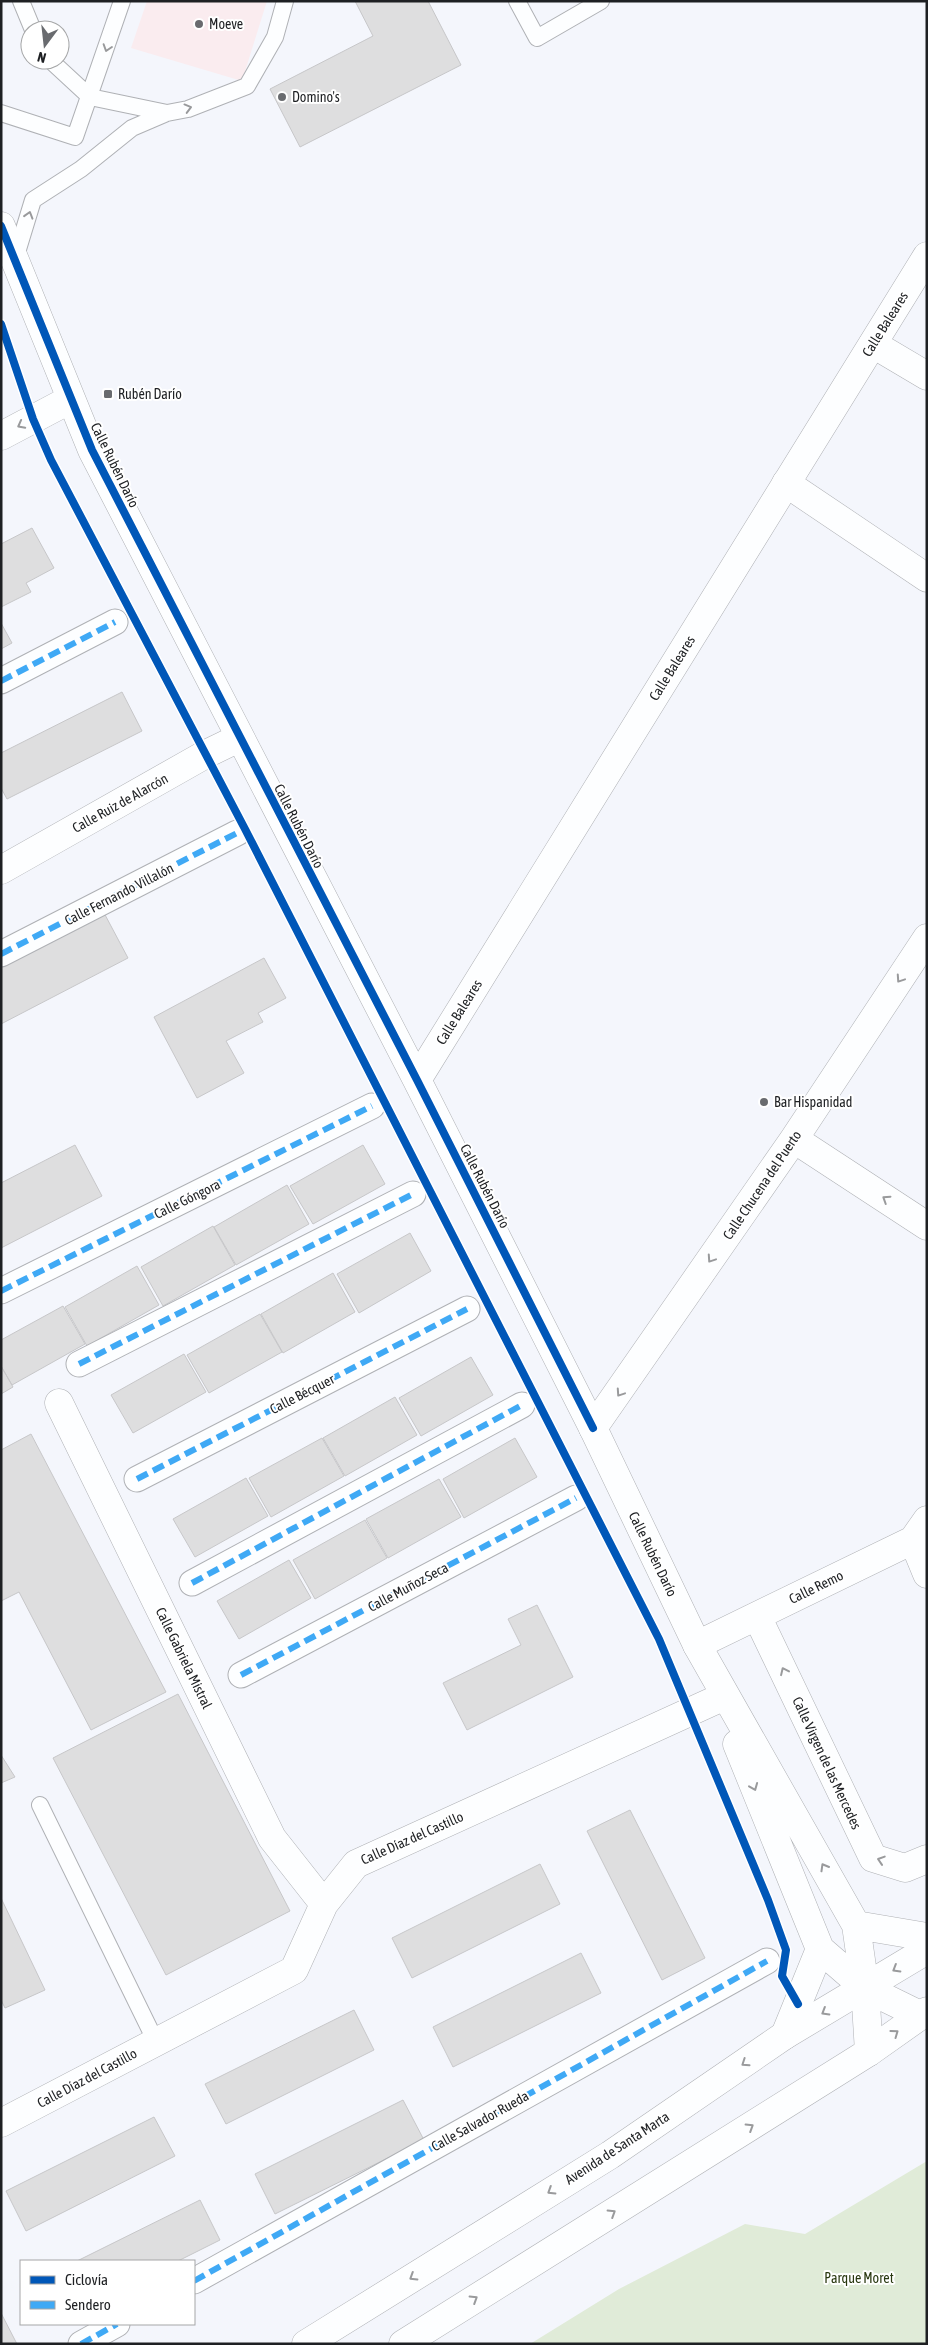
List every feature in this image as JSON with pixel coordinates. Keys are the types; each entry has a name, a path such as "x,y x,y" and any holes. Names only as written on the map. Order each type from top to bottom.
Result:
{"street":[{"name":"Calle Rubén Darío","path":"1,226 92,450 417,1080 593,1428 697,1645 856,1925 865,1988 869,2052"},
{"name":"Calle Baleares","path":"417,1080 927,256"},
{"path":"873,344 927,376"},
{"path":"1,436 71,399"},
{"path":"786,483 927,578"},
{"path":"1,681 115,622"},
{"name":"Calle Ruiz de Alarcón","path":"1,870 240,738"},
{"name":"Calle Fernando Villalón","path":"1,954 237,833"},
{"name":"Calle Chucena del Puerto","path":"593,1428 794,1139 927,938"},
{"name":"Calle Góngora","path":"1,1291 372,1106"},
{"path":"794,1139 927,1226"},
{"path":"79,1364 413,1194"},
{"name":"Calle Bécquer","path":"138,1479 468,1310"},
{"name":"Calle Gabriela Mistral","path":"59,1403 272,1838 324,1904"},
{"path":"192,1583 522,1405"},
{"name":"Calle Muñoz Seca","path":"241,1675 576,1498"},
{"path":"920,1530 927,1574"},
{"name":"Calle Remo","path":"697,1645 757,1616 920,1530"},
{"name":"Calle Virgen de las Mercedes","path":"757,1616 873,1858 905,1868 927,1859"},
{"name":"Calle Rubén Darío","path":"697,1645 820,1949 865,1988 924,2013"},
{"name":"Calle Díaz del Castillo","path":"1,2123 294,1970 324,1904 356,1864 718,1698"},
{"path":"856,1925 927,1936"},
{"path":"786,2035 820,1949"},
{"name":"Avenida de Santa Marta","path":"306,2344 610,2155 786,2035 927,1950"},
{"name":"Calle Salvador Rueda","path":"195,2280 767,1961"},
{"path":"403,2344 869,2052 924,2013"},
{"path":"81,2344 115,2325"}],"lane":[{"path":"21,1 29,20"},
{"path":"1,113 75,137 122,1"},
{"path":"14,261 33,200 81,169 132,128 167,113 188,109 247,86 275,36 285,1"},
{"path":"518,1 537,38 602,1"},
{"path":"61,70 90,97 167,113"},
{"path":"40,1805 156,2042"}],"shaded area":[{"name":"Moeve","path":"147,1 267,1 242,81 131,48"}],"green space":[{"name":"Parque Moret","path":"927,2161 927,2344 530,2344 619,2289 745,2224 805,2234"}],"building":[{"path":"355,1 428,1 461,65 300,147 270,89 373,36"},
{"path":"32,528 54,568 26,583 31,592 1,607 1,544"},
{"path":"1,623 12,643 1,649"},
{"path":"122,692 142,731 7,799 1,788 1,753"},
{"path":"103,911 128,958 1,1024 1,963"},
{"path":"264,958 286,998 258,1013 263,1022 226,1041 244,1073 197,1098 154,1017"},
{"path":"75,1145 102,1196 1,1248 1,1183"},
{"path":"363,1145 385,1184 313,1224 290,1186"},
{"path":"287,1185 309,1224 236,1265 214,1227"},
{"path":"213,1226 235,1265 163,1306 141,1267"},
{"path":"410,1233 431,1271 359,1313 337,1274"},
{"path":"137,1266 159,1305 87,1346 65,1307"},
{"path":"333,1273 355,1312 283,1353 261,1314"},
{"path":"63,1306 85,1344 12,1385 1,1366 1,1340"},
{"path":"260,1314 282,1352 209,1393 187,1355"},
{"path":"184,1354 206,1392 133,1433 111,1395"},
{"path":"471,1357 493,1395 421,1436 399,1398"},
{"path":"1,1366 13,1387 1,1394"},
{"path":"395,1397 417,1435 345,1476 323,1438"},
{"path":"31,1434 166,1692 91,1730 19,1592 1,1601 1,1450"},
{"path":"322,1438 344,1476 271,1517 249,1478"},
{"path":"515,1438 537,1477 464,1518 443,1479"},
{"path":"246,1478 268,1516 195,1557 173,1519"},
{"path":"439,1479 461,1517 388,1558 366,1519"},
{"path":"365,1520 387,1558 315,1599 293,1560"},
{"path":"289,1560 311,1598 239,1639 217,1601"},
{"path":"537,1605 573,1677 467,1730 443,1683 521,1645 508,1619"},
{"path":"178,1694 290,1911 166,1975 53,1758"},
{"path":"1,1755 15,1777 1,1783"},
{"path":"630,1810 705,1958 662,1980 587,1831"},
{"path":"540,1864 560,1904 412,1978 392,1938"},
{"path":"1,1898 45,1990 5,2008 1,2000"},
{"path":"581,1953 601,1993 453,2067 433,2027"},
{"path":"354,2010 374,2050 226,2124 205,2084"},
{"path":"403,2100 424,2140 275,2214 255,2174"},
{"path":"154,2117 175,2156 26,2231 6,2191"},
{"path":"200,2200 220,2240 180,2260 79,2260"},
{"path":"1,2313 17,2344 1,2344"}],"marked path":[{"path":"1,681 115,622"},
{"path":"1,954 237,833"},
{"path":"1,1291 372,1106"},
{"path":"79,1364 413,1194"},
{"path":"137,1479 467,1309"},
{"path":"192,1583 522,1405"},
{"path":"241,1675 576,1498"},
{"path":"195,2280 767,1961"},
{"path":"81,2344 115,2325"}],"cycle path":[{"path":"1,226 92,450 417,1080 593,1428"},
{"path":"1,324 33,419 51,460 245,829 659,1639 768,1900 786,1950 782,1976 798,2004"}],"place":[{"name":"Moeve","path":"199,24"},
{"name":"Domino's","path":"282,97"},
{"name":"Rubén Darío","path":"108,394"},
{"name":"Bar Hispanidad","path":"764,1102"}]}
